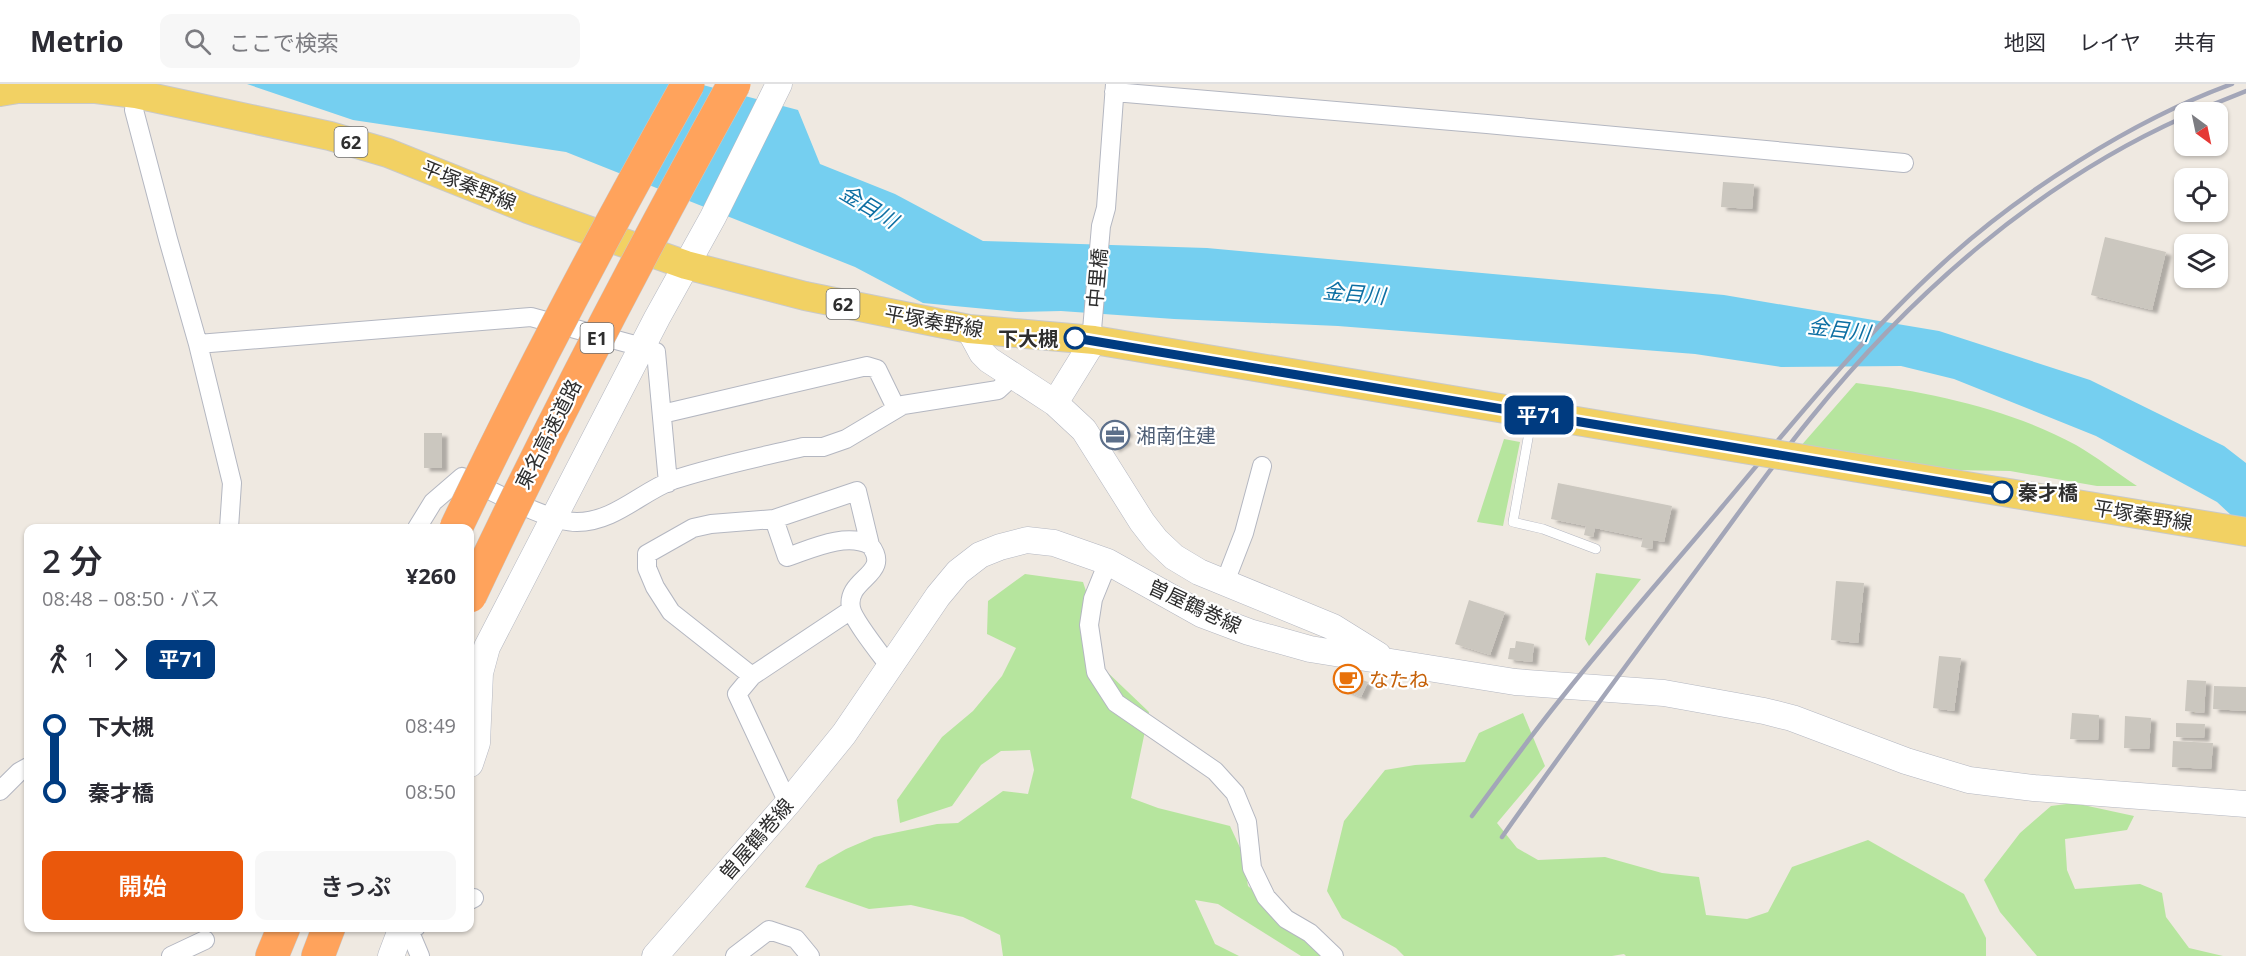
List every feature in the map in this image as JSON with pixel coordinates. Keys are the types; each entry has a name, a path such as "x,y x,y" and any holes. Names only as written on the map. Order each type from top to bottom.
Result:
{"highway":[{"name":"東名高速道路","path":"458,524 612,218 688,84"},
{"name":"東名高速道路","path":"474,588 522,486 645,246 734,84"},
{"path":"272,956 282,932"},
{"path":"318,956 327,932"}],"main road":[{"name":"平塚秦野線","path":"0,92 18,89 96,88 136,94 330,136 388,153 528,209 686,265 805,296 969,329 1031,334 1093,335 1532,414 2246,532"}],"street":[{"path":"474,753 477,744 480,673 487,647 642,347 713,217 779,84"},
{"path":"1115,88 1904,163"},
{"name":"中里橋","path":"1093,335 1115,88"},
{"path":"136,94 134,110 198,344 232,483 230,524"},
{"path":"198,344 531,316 642,347 657,352 668,483"},
{"name":"曽屋鶴巻線","path":"969,329 982,353 989,360 1055,403 1084,430 1142,522 1156,540 1174,557 1199,572 1333,627 1386,660"},
{"path":"1055,403 1093,335"},
{"path":"662,414 867,366 877,369 896,408"},
{"path":"419,524 433,502 462,477 554,519 577,522 595,519 625,507 668,483 709,470 802,447 823,447 846,439 903,405 998,390 1013,376"},
{"path":"1225,582 1244,533 1262,466"},
{"path":"752,676 671,612 647,568 647,554 693,528 711,524 774,519 857,491 870,545 877,561 875,569 858,585 851,596 851,610 890,667"},
{"path":"774,519 787,556 834,542 860,540 870,545"},
{"name":"曽屋鶴巻線","path":"655,956 788,803 844,734 938,596 958,572 980,555 1000,546 1027,540 1054,543 1108,562 1201,614 1249,632 1310,649 1386,660"},
{"path":"1108,562 1093,598 1089,625 1096,672 1116,703 1215,771 1234,793 1246,822 1252,868 1266,897 1286,919 1310,933 1334,956"},
{"path":"788,803 737,694 752,676 851,610"},
{"path":"1386,660 1515,682 1664,693 1764,711 1803,722 1906,761 1969,780 2034,788 2246,804"},
{"path":"0,791 24,769"},
{"path":"735,956 769,930 796,939 810,956"},
{"path":"391,956 406,932"},
{"path":"411,932 420,956"},
{"path":"171,956 205,941"}],"lane":[{"path":"1532,414 1512,522 1543,529 1596,549"}],"green space":[{"path":"1856,383 1941,397 2024,421 2076,445 2137,486 2097,486 2010,471 1950,470 1799,448"},
{"path":"1504,439 1520,442 1503,526 1477,522"},
{"path":"1596,573 1641,579 1589,646 1585,639"},
{"path":"1025,574 1083,582 1098,627 1104,669 1149,712 1131,798 1158,808 1230,826 1243,854 1248,886 1330,956 1301,956 1218,904 1195,900 1215,944 1239,956 1003,956 1000,935 963,917 911,905 869,909 805,887 818,865 874,837 937,824 958,823 1003,791 1028,794 1034,770 1030,750 1001,751 981,765 952,806 900,823 897,800 942,737 973,711 1002,676 1016,648 987,634 988,601"},
{"path":"1523,713 1545,766 1497,823 1517,848 1538,860 1605,857 1662,873 1699,877 1706,915 1747,919 1768,912 1792,867 1868,840 1964,894 1986,938 1986,956 1626,956 1624,954 1612,956 1404,956 1396,948 1342,918 1327,891 1344,821 1385,770 1415,765 1465,762 1479,733"},
{"path":"2074,803 2134,816 2127,830 2065,839 2067,870 2075,889 2140,884 2162,893 2166,917 2189,948 2223,956 2037,956 2000,912 1984,880 2020,833 2051,806"}],"water":[{"name":"金目川","path":"247,84 699,84 798,110 820,164 895,194 983,241 1207,248 1724,295 1939,331 2090,380 2224,446 2246,463 2246,529 2217,502 2096,436 1954,379 1901,366 1781,367 1695,354 1338,326 1174,319 1061,311 1019,312 923,303 855,267 566,152 353,120"}],"building":[{"path":"1723,182 1754,184 1752,209 1721,207"},
{"path":"2105,237 2166,252 2152,310 2091,295"},
{"name":"湘南住建","path":"1121,423 1128,433 1122,436 1126,441 1114,449 1104,433"},
{"path":"424,433 442,433 442,468 424,468"},
{"path":"1558,483 1672,506 1664,542 1653,540 1652,549 1641,547 1643,538 1595,528 1593,537 1584,535 1586,526 1551,519"},
{"path":"1836,581 1864,583 1858,643 1831,640"},
{"path":"1469,600 1505,612 1490,655 1455,644"},
{"path":"1516,641 1534,644 1532,662 1508,659 1510,648 1515,648"},
{"path":"1939,656 1961,658 1954,711 1933,708"},
{"name":"なたね","path":"1343,664 1354,668 1351,676 1368,682 1361,697 1333,685"},
{"path":"2187,680 2206,681 2204,713 2185,711"},
{"path":"2214,686 2246,687 2246,711 2213,709"},
{"path":"2072,713 2099,715 2098,740 2070,739"},
{"path":"2125,716 2151,718 2149,749 2124,748"},
{"path":"2176,723 2205,724 2204,738 2176,737"},
{"path":"2173,741 2213,743 2211,769 2172,767"}],"railway":[{"path":"1472,816 1551,711 1622,625 1828,382 1912,292 1973,237 2041,185 2156,117 2232,84"},
{"path":"2219,102 2246,91"},
{"path":"1502,837 1784,452 1849,373 1890,328 1980,246 2028,209 2078,174 2174,122"}],"bus line":[{"name":"平71","path":"1075,338 1094,339 2002,492"}],"place":[{"name":"下大槻","path":"1075,338"},
{"name":"湘南住建","path":"1115,435"},
{"name":"秦才橋","path":"2002,492"},
{"name":"なたね","path":"1348,679"}]}
